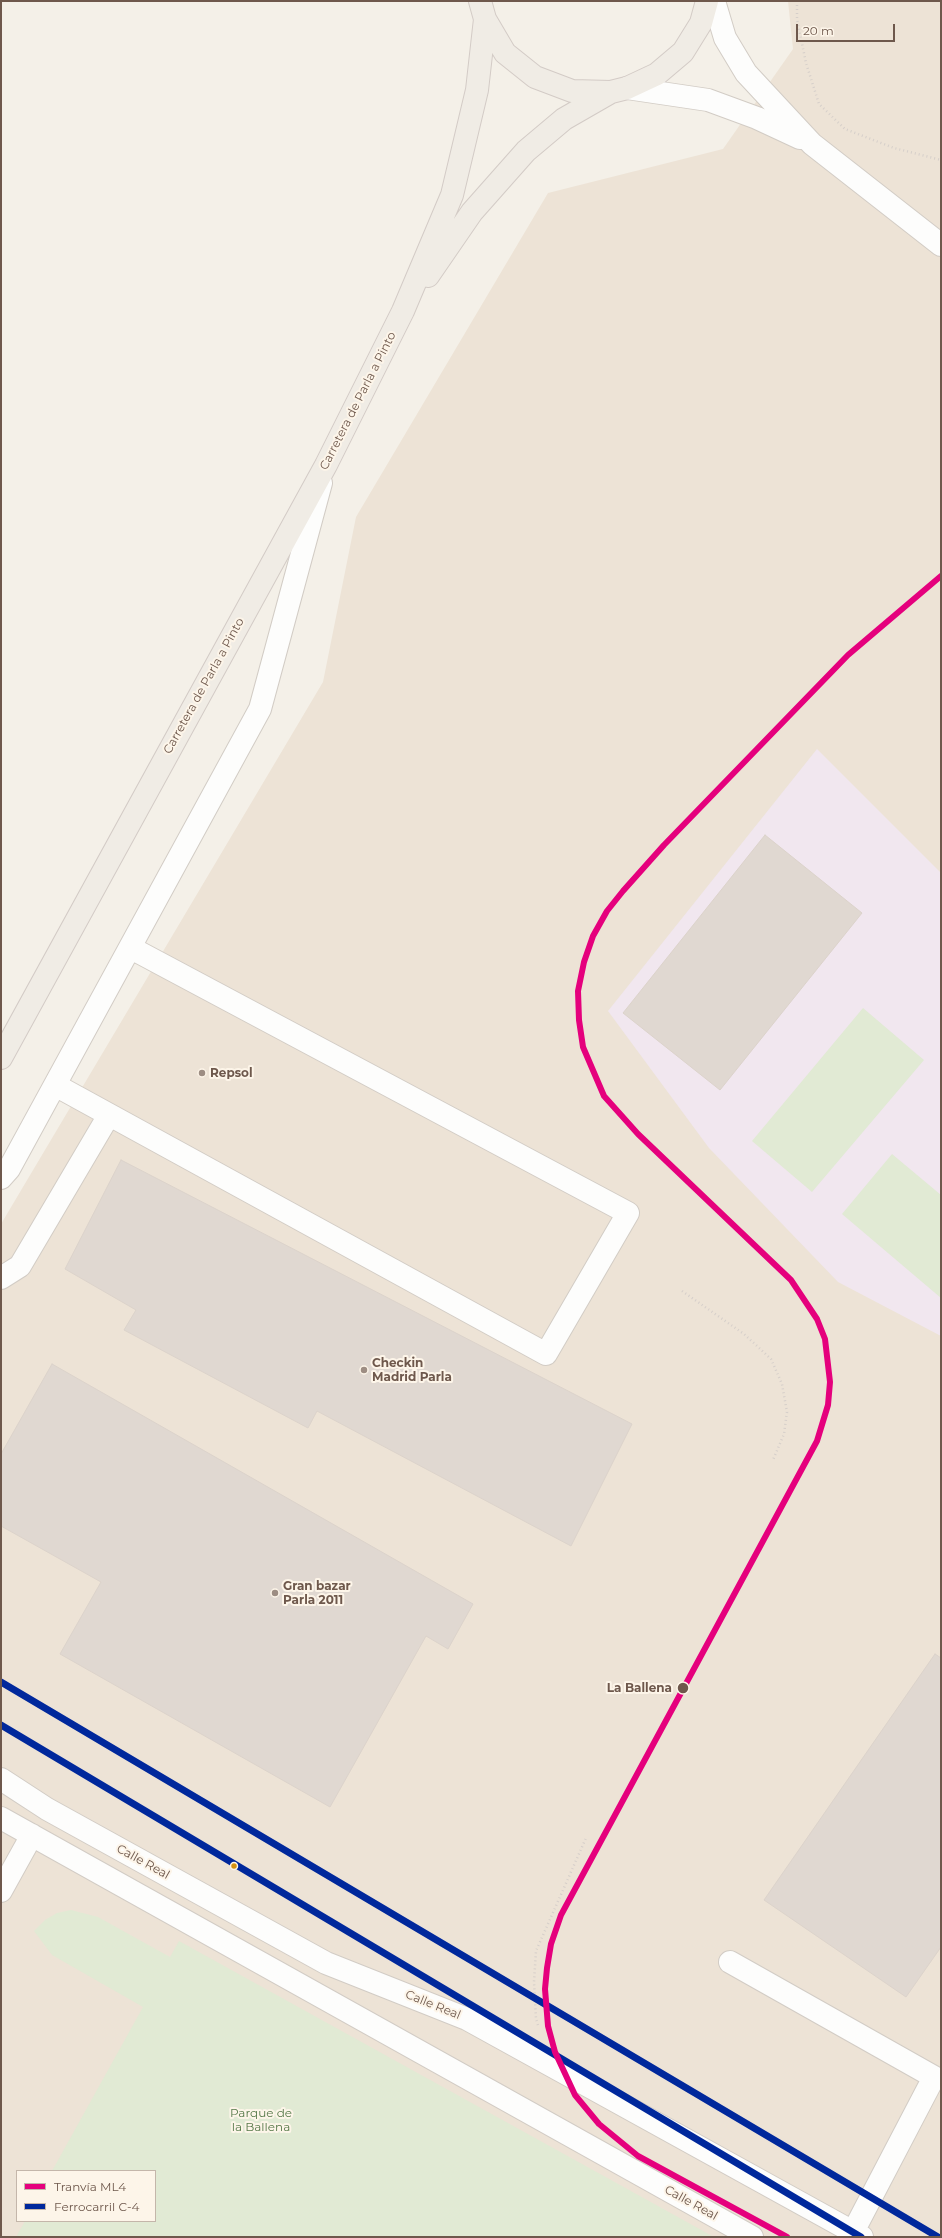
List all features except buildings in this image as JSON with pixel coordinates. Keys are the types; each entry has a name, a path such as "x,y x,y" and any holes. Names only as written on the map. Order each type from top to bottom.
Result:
{"main road":[{"name":"Carretera de Parla a Pinto","path":"403,311 472,212 526,151 564,119 619,90 657,74 683,52 701,23 707,1"},
{"name":"Carretera de Parla a Pinto","path":"1,1058 326,465 403,311 452,196 477,90 482,10"},
{"path":"482,10 505,52 535,78 572,91 619,90"}],"street":[{"path":"714,1 725,38 746,73 812,144 941,245"},
{"path":"619,90 708,100 757,118 812,144"},
{"path":"1,1178 10,1169 260,709 326,465"},
{"path":"55,1085 546,1354 628,1213 131,948"},
{"path":"1,1278 20,1266 109,1115"},
{"name":"Calle Real","path":"1,1779 47,1809 326,1963 467,2019 857,2235"},
{"name":"Calle Real","path":"1,1818 752,2237"},
{"path":"1,1891 32,1835"},
{"path":"730,1962 934,2077 857,2235"}],"path":[{"path":"797,1 797,19 805,56 819,104 845,129 894,148 941,160"},
{"path":"682,1291 744,1334 771,1359 782,1384 788,1412 784,1434 773,1460"},
{"path":"552,2066 536,2019 536,1951 586,1838"}],"shaded area":[{"path":"788,1 941,1 941,2237 1,2237 1,1224 323,682 356,517 548,193 723,149 793,49"},
{"path":"817,749 941,873 941,1336 838,1282 709,1148 608,1011"}],"green space":[{"path":"863,1008 924,1060 812,1192 752,1141"},
{"path":"892,1154 941,1195 941,1298 842,1214"},
{"name":"Parque de la Ballena","path":"71,1910 98,1917 170,1957 179,1941 714,2237 16,2237 24,2222 156,2222 156,2170 53,2170 143,2007 52,1955 34,1931 45,1920 57,1913"}],"tram line":[{"name":"ML4","path":"787,2237 638,2156 599,2124 575,2095 555,2052 548,2026 545,1989 547,1968 551,1944 561,1915 817,1441 828,1405 830,1382 825,1339 817,1319 791,1280 638,1134 604,1096 583,1047 579,1020 578,991 584,962 593,936 607,911 623,891 664,845 848,655 941,576"}],"rail line":[{"name":"C-4","path":"1,1682 938,2237"},
{"name":"C-4","path":"1,1725 861,2237"}],"place":[{"name":"Repsol","path":"202,1073"},
{"name":"Checkin Madrid Parla","path":"364,1370"},
{"name":"Gran bazar Parla 2011","path":"275,1593"},
{"name":"La Ballena","path":"683,1688"}]}
